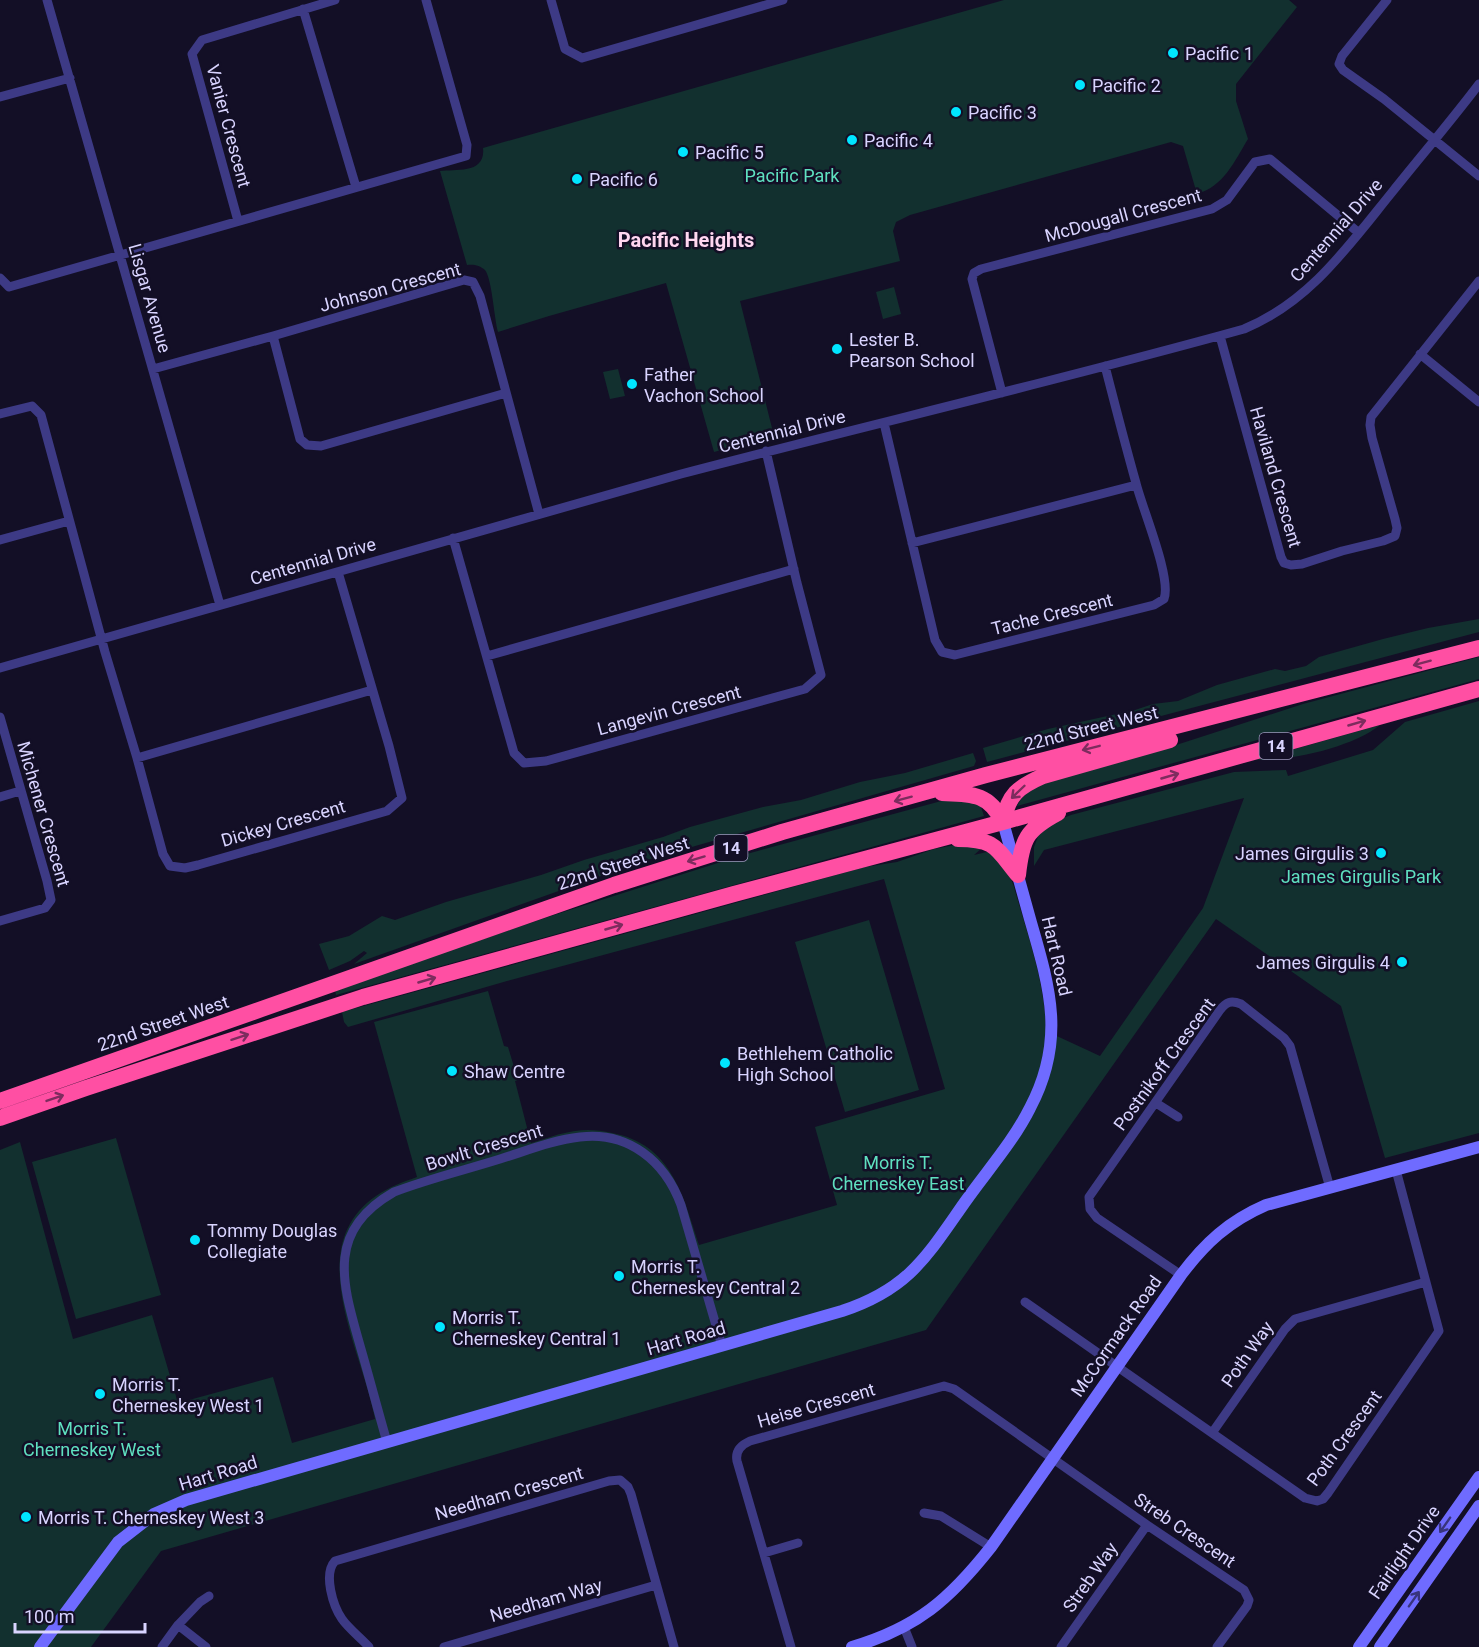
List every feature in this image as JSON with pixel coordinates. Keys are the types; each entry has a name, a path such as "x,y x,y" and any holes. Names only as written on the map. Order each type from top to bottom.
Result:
{"highway":[{"name":"22nd Street West","path":"0,1101 614,885 782,832 1479,648"},
{"name":"22nd Street West","path":"0,1118 363,997 1073,803 1479,689"},
{"path":"1004,822 1006,807 1011,797 1028,783 1043,776 1200,731 1269,703"},
{"path":"929,792 962,793 983,798 997,809 1004,822"},
{"path":"1018,875 1022,849 1028,834 1073,803"},
{"path":"945,837 989,842 1002,853 1018,875"}],"street":[{"name":"Lisgar Avenue","path":"47,0 220,605"},
{"name":"Vanier Crescent","path":"238,221 192,54 202,40 335,0"},
{"path":"0,278 9,287 466,156 467,145 426,0"},
{"path":"551,0 565,49 582,58 783,0"},
{"path":"1387,0 1342,56 1339,63 1343,70 1384,99 1479,176"},
{"path":"303,9 356,187"},
{"path":"0,97 70,78"},
{"name":"Centennial Drive","path":"0,668 766,451 1002,393 1220,336 1256,324 1292,302 1318,280 1435,141 1479,84"},
{"name":"McDougall Crescent","path":"1002,393 972,279 974,273 981,269 1212,209 1227,200 1255,162 1263,159 1269,159 1359,233"},
{"name":"Johnson Crescent","path":"153,369 464,280 473,282 480,296 539,514"},
{"name":"Haviland Crescent","path":"1220,336 1281,557 1284,563 1302,564 1395,536 1397,528 1372,438 1371,417 1479,281"},
{"path":"273,336 300,438 307,446 321,446 506,393"},
{"path":"1420,354 1479,402"},
{"name":"Tache Crescent","path":"884,423 935,640 942,652 955,655 1154,605 1164,599 1166,586 1136,485 1105,366"},
{"name":"Dickey Crescent","path":"0,414 33,406 41,415 165,860 170,866 176,868 198,865 387,811 402,798 338,572"},
{"name":"Langevin Crescent","path":"453,538 514,753 524,762 546,761 805,689 821,675 766,451"},
{"path":"912,543 1136,485"},
{"path":"0,540 69,521"},
{"path":"487,656 794,569"},
{"path":"138,758 372,690"},
{"name":"Michener Crescent","path":"0,717 51,900 45,908 0,921"},
{"path":"0,797 20,791"},
{"name":"Hart Road","path":"40,1647 108,1552 129,1532 154,1514 186,1500 855,1307 879,1296 901,1281 919,1265 1022,1122 1045,1072 1050,1048 1052,1018 1046,974 1004,822"},
{"name":"Postnikoff Crescent","path":"1181,1275 1097,1218 1090,1209 1089,1203 1092,1192 1220,1010 1228,1002 1234,1001 1240,1004 1284,1038 1290,1046 1330,1188"},
{"path":"1156,1103 1178,1118"},
{"name":"Bowlt Crescent","path":"387,1442 345,1288 345,1255 358,1222 375,1205 401,1190 569,1138 599,1136 620,1140 648,1154 662,1168 673,1185 681,1205 723,1346"},
{"name":"McCormack Road","path":"852,1647 904,1627 925,1614 955,1590 991,1547 1181,1275 1205,1245 1236,1220 1266,1205 1479,1147"},
{"name":"Poth Crescent","path":"1025,1302 1305,1498 1317,1502 1323,1499 1439,1331 1396,1170"},
{"name":"Poth Way","path":"1212,1433 1285,1329 1295,1319 1426,1282"},
{"name":"Heise Crescent","path":"791,1647 736,1456 743,1444 944,1386 954,1389 1052,1458"},
{"name":"Streb Crescent","path":"1052,1458 1244,1590 1249,1600 1247,1606 1217,1647"},
{"name":"Fairlight Drive","path":"1359,1647 1479,1477"},
{"name":"Needham Crescent","path":"369,1647 339,1614 329,1581 330,1566 335,1561 609,1481 620,1480 628,1487 674,1647"},
{"name":"Fairlight Drive","path":"1380,1647 1479,1506"},
{"path":"924,1513 947,1518 991,1547"},
{"name":"Streb Way","path":"1061,1647 1147,1525"},
{"path":"764,1553 798,1543"},
{"name":"Needham Way","path":"444,1647 656,1585"},
{"path":"162,1647 178,1625 209,1596"},
{"path":"178,1625 206,1647"},
{"path":"904,1627 912,1647"}],"green space":[{"name":"Pacific Park","path":"1004,0 1289,0 1297,7 1236,84 1236,101 1248,139 1227,172 1206,190 1197,194 1183,146 1171,142 910,215 896,222 893,231 900,261 740,301 774,436 714,452 666,283 498,332 487,275 481,267 467,265 440,171 461,170 475,166 483,156 483,148"},
{"path":"894,287 901,314 883,319 876,292"},
{"path":"618,369 625,396 610,399 603,372"},
{"path":"1479,619 1479,632 987,762 983,748 1048,729 1153,704 1178,701 1217,685 1275,669 1285,671 1306,666 1319,657 1383,639"},
{"path":"1479,657 1479,679 1017,806 1036,785 1170,747 1303,704"},
{"path":"1479,701 1479,1133 1385,1158 1341,1006 1216,919 926,1330 161,1551 91,1647 0,1647 0,1150 20,1142 73,1339 152,1315 178,1403 273,1377 292,1443 375,1419 343,1302 340,1271 343,1243 354,1217 376,1196 391,1187 417,1177 374,1022 488,991 504,1046 508,1047 518,1080 515,1081 531,1143 569,1132 593,1130 632,1139 648,1148 672,1174 687,1208 699,1245 837,1205 815,1127 945,1089 884,879 507,981 348,1027 344,1022 342,1012 865,867 897,862 934,849 955,845 983,847 974,855 991,851 1011,879 1039,976 1046,1031 1100,1056 1203,908 1244,798 1044,850 1034,866 1034,847 1045,825 1071,815 1234,772 1286,770 1288,776 1373,750 1405,722"},
{"path":"1380,725 1354,740 1321,751 1286,758 1256,760"},
{"path":"973,753 976,761 974,766 643,861 354,964 367,953 364,951 350,961 329,970 319,944 349,936 382,916 395,920 446,902 541,875 690,827 763,807 801,800 860,782 905,773"},
{"path":"945,800 979,801 984,816 336,995 335,989 557,914 743,855"},
{"path":"869,920 919,1090 845,1112 795,942"},
{"path":"116,1138 161,1295 76,1319 32,1162"}],"place":[{"name":"Pacific 1","path":"1173,53"},
{"name":"Pacific 2","path":"1080,85"},
{"name":"Pacific 3","path":"956,112"},
{"name":"Pacific 4","path":"852,140"},
{"name":"Pacific 5","path":"683,152"},
{"name":"Pacific 6","path":"577,179"},
{"name":"Lester B. Pearson School","path":"837,349"},
{"name":"Father Vachon School","path":"632,384"},
{"name":"James Girgulis 3","path":"1381,853"},
{"name":"James Girgulis 4","path":"1402,962"},
{"name":"Bethlehem Catholic High School","path":"725,1063"},
{"name":"Shaw Centre","path":"452,1071"},
{"name":"Tommy Douglas Collegiate","path":"195,1240"},
{"name":"Morris T. Cherneskey Central 2","path":"619,1276"},
{"name":"Morris T. Cherneskey Central 1","path":"440,1327"},
{"name":"Morris T. Cherneskey West 1","path":"100,1394"},
{"name":"Morris T. Cherneskey West 3","path":"26,1517"}],"district":[{"name":"Pacific Heights","path":"686,240"}],"park label":[{"name":"James Girgulis Park","path":"1361,876"},
{"name":"Morris T. Cherneskey East","path":"898,1172"},
{"name":"Morris T. Cherneskey West","path":"92,1438"}]}
